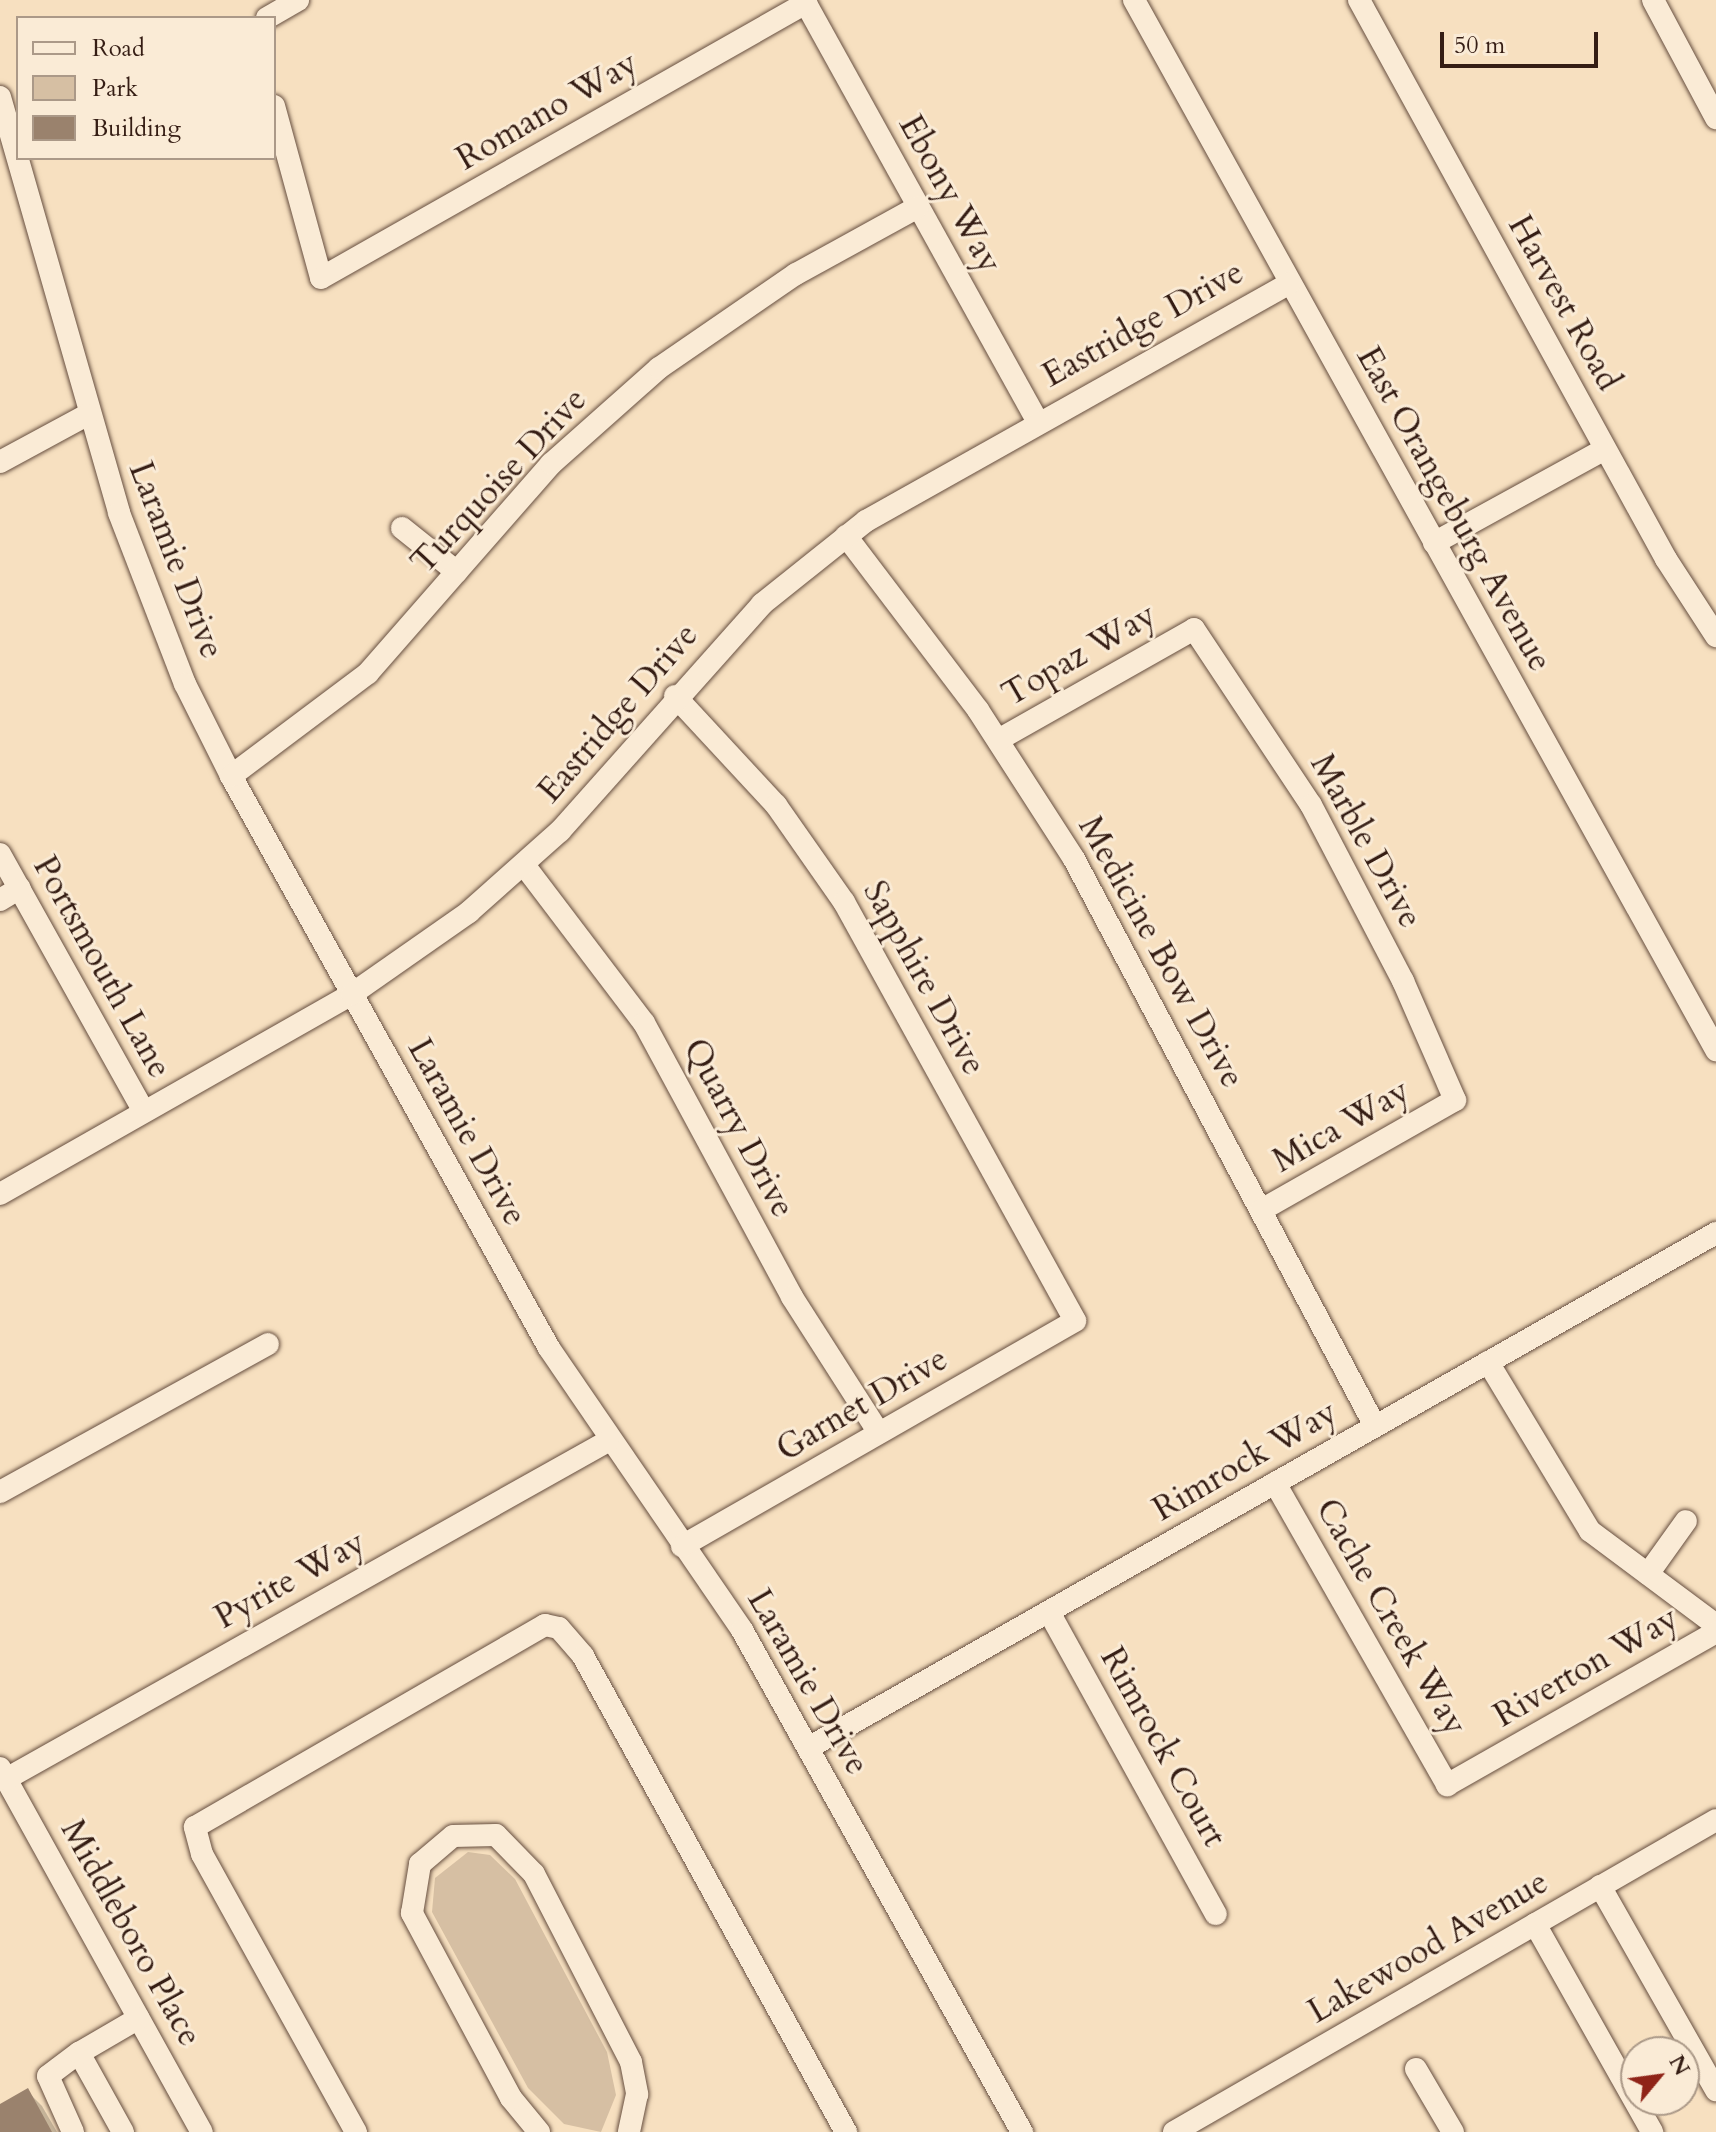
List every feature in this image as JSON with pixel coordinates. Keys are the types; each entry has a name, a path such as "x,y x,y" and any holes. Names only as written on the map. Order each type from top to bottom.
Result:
{"street":[{"path":"270,16 298,0"},
{"name":"East Orangeburg Avenue","path":"1134,0 1716,1050"},
{"name":"Harvest Road","path":"1359,0 1605,449 1716,636"},
{"path":"1653,0 1716,118"},
{"name":"Ebony Way","path":"805,2 1037,421"},
{"name":"Romano Way","path":"276,113 321,278 805,2"},
{"name":"Laramie Drive","path":"0,97 13,162 87,415 150,600 231,776 608,1441 735,1618 1022,2132"},
{"name":"Turquoise Drive","path":"231,776 368,673 551,464 659,368 796,274 918,207"},
{"name":"Eastridge Drive","path":"0,1194 352,994 524,865 762,604 846,536 1037,421 1290,283"},
{"path":"0,462 87,415"},
{"path":"1434,543 1605,449"},
{"path":"402,528 457,572"},
{"name":"Medicine Bow Drive","path":"846,536 998,740 1133,961 1375,1426"},
{"name":"Topaz Way","path":"998,740 1194,629"},
{"name":"Marble Drive","path":"1194,629 1361,896 1455,1100"},
{"name":"Sapphire Drive","path":"675,696 776,805 844,902 1075,1321"},
{"name":"Portsmouth Lane","path":"0,854 144,1112"},
{"name":"Quarry Drive","path":"524,865 644,1023 792,1297 879,1433"},
{"path":"0,900 20,888"},
{"name":"Mica Way","path":"1261,1210 1455,1100"},
{"name":"Rimrock Way","path":"808,1748 1716,1233"},
{"name":"Garnet Drive","path":"682,1546 1075,1321"},
{"path":"0,1492 268,1344"},
{"path":"1488,1362 1570,1506 1616,1554 1716,1625"},
{"name":"Pyrite Way","path":"3,1773 608,1441"},
{"name":"Cache Creek Way","path":"1275,1483 1447,1785"},
{"path":"1648,1574 1686,1521"},
{"name":"Rimrock Court","path":"1049,1612 1216,1914"},
{"path":"356,2132 202,1854 195,1827 545,1625 559,1628 583,1656 846,2132"},
{"name":"Riverton Way","path":"1447,1785 1716,1632"},
{"name":"Middleboro Place","path":"3,1773 202,2132"},
{"name":"Lakewood Avenue","path":"1174,2132 1716,1820"},
{"path":"539,2132 511,2098 412,1913 414,1875 428,1852 467,1832 496,1835 534,1874 631,2062 637,2094 629,2132"},
{"path":"1600,1886 1716,2090"},
{"path":"1535,1924 1652,2132"},
{"path":"73,2132 48,2076 79,2053 139,2018"},
{"path":"79,2053 123,2132"},
{"path":"1416,2069 1453,2132"}],"green space":[{"path":"468,1852 490,1855 515,1879 607,2052 616,2095 601,2132 564,2124 528,2088 432,1912 435,1878"}],"building":[{"path":"28,2088 52,2132 0,2132 0,2104"}]}
